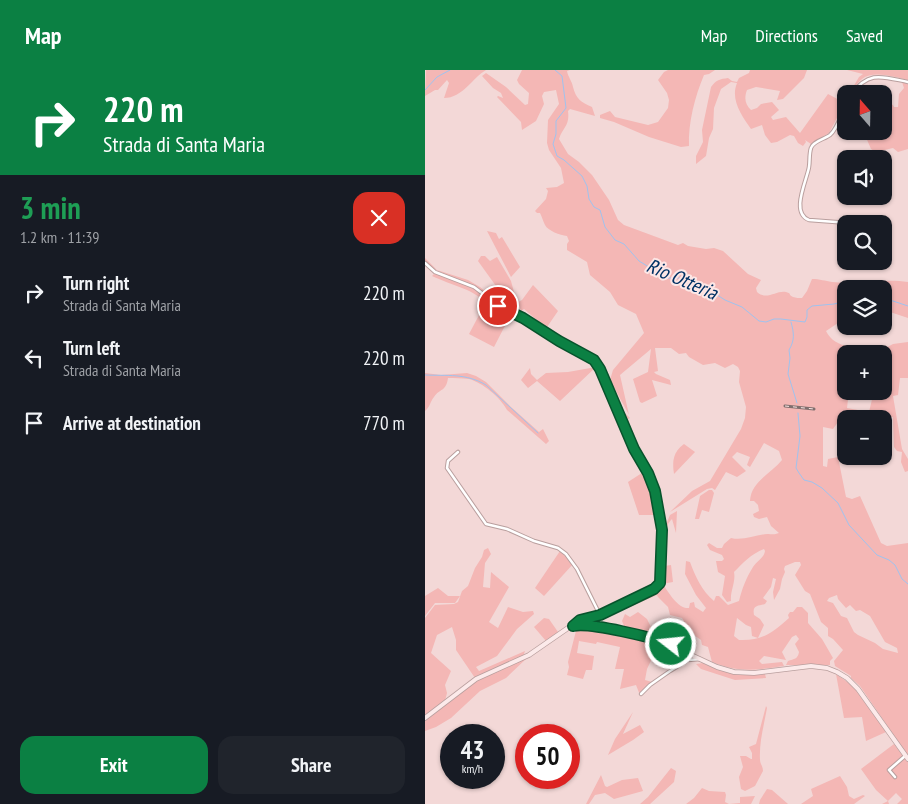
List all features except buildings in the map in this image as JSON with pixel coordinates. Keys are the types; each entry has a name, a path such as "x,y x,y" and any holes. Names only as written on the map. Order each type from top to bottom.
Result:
{"main road":[{"path":"425,718 476,679 526,657 564,630 580,625 593,626 655,639 674,645 721,669 754,673 811,666 837,672 847,678 858,689 907,757"}],"street":[{"path":"859,85 872,76 908,82"},
{"path":"837,123 832,133 811,147 809,168 801,192 801,205 803,216 809,220 837,222"},
{"path":"425,263 435,272 473,286 504,310 523,318 594,360 600,369 634,449 649,476 655,493 662,530 661,578 658,585 654,589 600,615 580,620 573,626"},
{"path":"458,452 447,461 447,469 467,495 484,523 507,529 563,551 576,567 600,615"},
{"path":"641,694 670,670 688,660 701,659"},
{"path":"895,777 889,770 907,757"}],"shaded area":[{"path":"426,70 486,70 457,95 444,98 449,83 447,80 438,90 425,96"},
{"path":"522,70 570,70 567,71 568,75 577,97 592,107 595,116 570,109 568,111 567,123 559,139 568,154 592,175 609,200 618,220 624,225 678,245 683,243 688,246 706,249 714,248 723,251 748,274 761,280 756,288 757,292 764,296 786,292 793,297 802,298 812,279 837,283 837,324 826,331 835,341 844,345 837,345 837,400 848,400 847,408 858,410 837,410 837,423 833,429 823,427 823,466 827,467 828,459 837,457 837,465 840,465 846,497 852,499 860,496 881,543 887,546 908,543 908,756 860,686 851,676 835,666 834,661 843,650 828,636 828,628 821,622 810,594 805,591 795,575 801,565 800,562 785,566 780,589 774,600 773,592 776,579 773,578 771,587 763,598 767,601 765,604 754,609 754,615 764,625 758,638 777,628 789,618 790,612 793,612 797,607 802,607 808,613 808,623 822,639 833,658 830,661 830,665 786,665 788,661 798,656 799,652 795,644 799,639 796,635 792,637 782,652 786,660 764,656 759,661 762,664 782,662 784,666 748,670 731,668 712,662 708,647 702,645 701,640 691,633 682,618 670,615 668,607 657,595 623,610 619,608 658,587 664,586 681,606 689,608 690,603 694,602 695,607 703,612 706,608 696,595 685,574 686,561 690,562 699,583 714,601 716,596 719,596 728,605 739,601 748,575 763,556 764,549 751,556 734,572 731,601 727,602 722,595 725,576 718,572 716,561 724,559 722,555 710,550 707,545 709,543 717,548 722,548 731,538 736,539 779,533 771,526 767,517 759,519 754,517 753,514 759,511 758,505 754,501 750,501 754,488 782,460 779,451 764,443 750,467 747,465 750,457 737,452 732,457 746,471 737,477 726,472 715,490 712,488 707,489 670,512 692,491 710,481 741,429 746,407 739,382 740,371 733,364 725,368 715,363 703,365 689,357 686,353 679,354 671,348 655,348 658,371 654,372 670,380 671,385 652,380 657,396 642,403 640,402 633,379 648,372 651,349 620,375 629,415 610,380 613,370 644,333 636,314 618,305 610,292 590,275 587,262 567,250 569,241 567,236 549,229 545,225 540,213 535,211 546,199 548,191 546,188 557,187 564,183 561,168 549,150 547,143 548,120 559,104 556,90 544,92 542,96 544,104 536,121 522,130 521,122 497,97 503,98 501,93 493,88 482,76 486,73 506,87 525,105 528,104 529,93 517,80","holes":["837,595 846,608 850,605 856,611 860,610 870,616 885,642 897,648 898,653 883,649 858,635 854,632 847,618 841,616 833,603 827,601 829,598","737,618 751,627 752,636 758,638 739,640 734,636"]},
{"path":"668,70 715,70 704,75 698,92 691,119 689,146 681,147 649,137 600,118 600,115 610,111 615,117 648,125 658,122 668,108 669,100 667,93 658,80"},
{"path":"750,70 807,70 804,78 783,99 777,100 780,91 756,87 747,90 746,103 751,110 761,104 772,102 779,110 771,117 773,120 786,117 800,133 828,94 837,99 837,118 829,133 811,144 805,140 806,142 803,146 798,143 794,136 790,135 771,143 765,135 762,125 751,129 744,119 736,102 735,89 737,83 731,82 721,89 714,108 713,129 709,138 706,156 696,164 696,156 703,142 702,130 711,87 716,81 728,78 737,82 739,78 749,73"},
{"path":"847,70 908,70 908,80 884,75 872,75 867,76 854,85 863,74"},
{"path":"902,82 908,84 908,149 898,152 893,148 873,150 867,140 893,140 893,105 898,107 899,94 904,88"},
{"path":"487,231 496,233 499,239 502,237 520,267 511,277"},
{"path":"481,256 485,256 490,261 497,257 511,281 520,314 507,311 473,286 436,270 425,261 425,258 437,270 468,280 480,287 501,305 513,311 509,297 501,293 478,261"},
{"path":"435,273 473,288 499,308 511,314 494,347 469,334 486,302 467,290 432,276"},
{"path":"892,281 908,282 908,318 892,313"},
{"path":"533,285 558,311 545,330 524,309 521,311 518,302 522,300"},
{"path":"908,342 908,378 900,378 898,395 893,396 902,449 908,459 908,471 905,472 901,462 902,452 897,451 894,447 892,410 869,410 872,400 892,400 891,345"},
{"path":"599,365 623,411 630,418 628,419 636,443 645,457 646,464 657,484 663,513 663,525 653,481 631,439"},
{"path":"596,367 560,401 537,381 528,388 521,380 530,368 531,374 537,380 546,373 568,372"},
{"path":"425,373 441,375 467,373 476,376 486,382 539,432 543,429 549,441 546,444 507,410 491,391 469,379 448,378 446,386 436,394 425,411"},
{"path":"684,444 695,452 674,474 674,457"},
{"path":"645,471 654,493 659,515 639,515 628,482"},
{"path":"712,490 714,493 709,512 702,510 699,519 695,519 700,496"},
{"path":"677,511 676,533 672,519 668,523 664,541 664,566 671,565 673,582 662,584 664,529 670,515"},
{"path":"488,548 491,554 485,563 483,587 490,588 491,572 509,587 489,622 498,628 508,607 523,612 533,611 534,614 517,629 497,656 476,667 479,671 525,651 523,657 475,678 456,650 456,640 452,627 437,635 431,653 451,671 445,685 447,693 445,701 425,716 425,618 435,605 458,602 462,591 468,586 484,550"},
{"path":"560,551 573,564 544,596 535,588"},
{"path":"438,588 448,596 460,596 455,603 435,603 425,616 425,596"},
{"path":"638,612 647,619 653,631 651,636 622,630 622,627 625,628 622,621 625,614 630,617"},
{"path":"544,618 549,619 558,632 546,641 534,627"},
{"path":"577,627 655,641 697,659 690,658 685,660 658,646 647,669 645,680 652,682 640,695 636,685 620,689 624,669 615,669 620,647 597,642 596,644 579,641 577,653 594,656 592,670 586,670 583,679 567,675 568,662"},
{"path":"528,657 506,678 480,691 451,718 425,731 425,720 476,681"},
{"path":"703,663 733,673 765,674 766,678 735,680 701,669 696,664"},
{"path":"836,674 853,686 886,732 866,741 862,717 844,718"},
{"path":"766,706 760,753 763,771 755,786 745,791 741,789 739,777 743,767 740,756 752,759 749,747 756,744"},
{"path":"633,712 623,734 640,725 644,732 608,755 615,739"},
{"path":"894,744 908,762 908,804 897,804 902,799 896,793 888,801 876,790 861,769"},
{"path":"671,768 676,771 674,782 650,804 640,804 648,797"},
{"path":"601,775 607,787 622,780 638,778 643,791 614,799 605,793 595,795 589,804 586,804"},
{"path":"840,776 847,787 849,796 854,799 865,796 854,804 801,804 813,796 811,789"},
{"path":"702,788 709,791 725,792 725,802 729,804 686,804"},
{"path":"767,789 772,790 788,804 759,804"},
{"path":"755,796 751,804 729,804 740,803 740,797"}],"waterway":[{"path":"425,90 437,77 450,70"},
{"name":"Rio Otteria","path":"555,70 562,76 566,108 556,121 556,134 553,144 557,156 582,176 587,186 589,199 594,207 600,210 605,227 615,240 624,244 639,261 667,278 679,278 700,284 725,300 742,307 759,321 766,322 781,319 805,322 807,310 812,306 837,303"},
{"name":"Rio Otteria","path":"892,301 908,306"},
{"path":"791,322 793,336 789,350 788,374 797,403"},
{"path":"425,375 456,376 479,381 486,385 538,433"},
{"path":"798,413 800,436 796,468 799,473 804,480 822,488 838,503 849,525 877,555 895,565 902,579 908,584"}],"railway":[{"path":"785,406 814,409"}],"route":[{"path":"498,306 523,318 596,363 634,449 648,473 659,507 662,530 660,583 654,589 600,615 580,620 573,626 582,625 603,628 671,644"}]}
